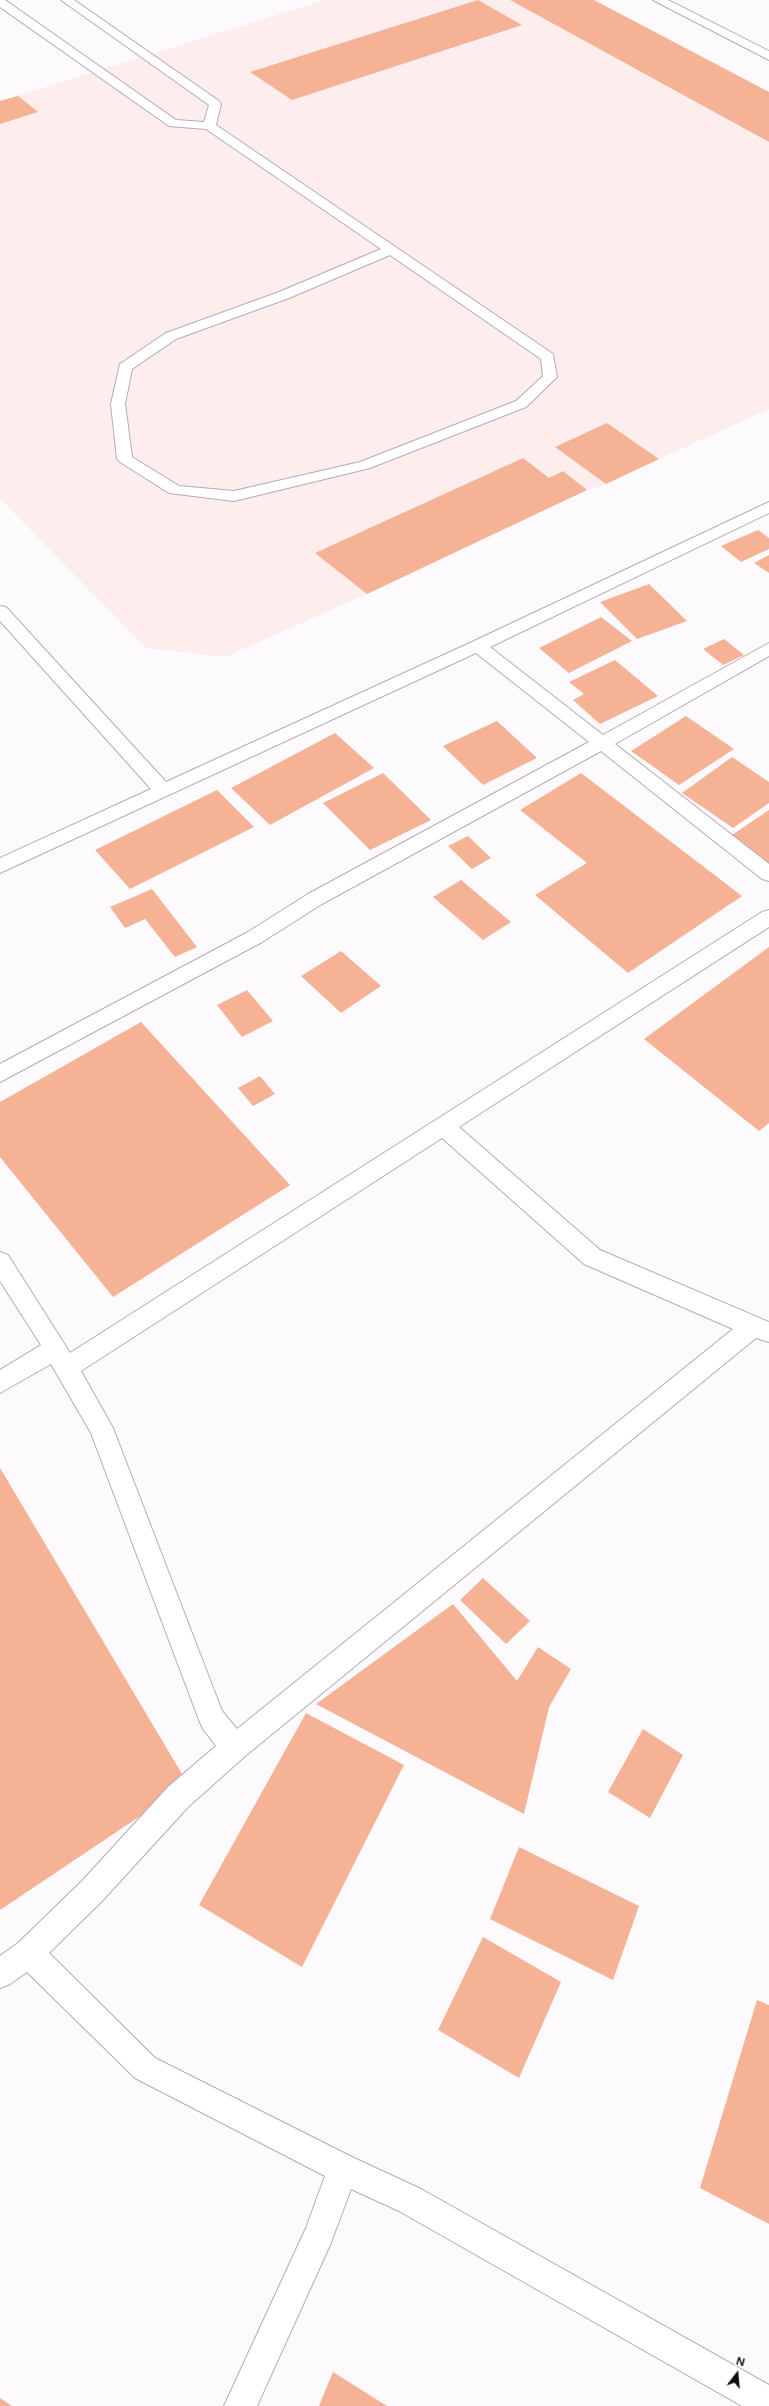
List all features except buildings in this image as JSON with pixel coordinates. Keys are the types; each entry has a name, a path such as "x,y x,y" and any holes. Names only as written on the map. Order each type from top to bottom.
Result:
{"street":[{"path":"67,0 215,104 209,126"},
{"path":"659,0 769,56"},
{"path":"0,1 173,123 209,126 391,250 548,357 550,377 521,404 365,465 234,496 175,490 125,460 118,404 125,367 171,336 284,295 391,250"},
{"path":"0,866 478,646 769,507"},
{"path":"0,611 163,791"},
{"path":"478,646 769,874"},
{"path":"0,1074 255,937 315,899 602,743 769,649"},
{"path":"0,1382 61,1358 443,1126 769,917"},
{"path":"0,1974 28,1953 92,1892 178,1797 235,1748 761,1330 592,1257 443,1126"},
{"path":"0,1262 61,1358 101,1428 212,1720 235,1748"},
{"path":"28,1953 145,2068 342,2169 410,2200 769,2403"},
{"path":"240,2406 319,2234 342,2169"}],"shaded area":[{"path":"325,0 510,0 769,142 769,409 659,459 607,423 606,484 587,490 563,471 549,478 523,458 315,553 367,594 225,657 146,648 0,499 0,101"}]}
